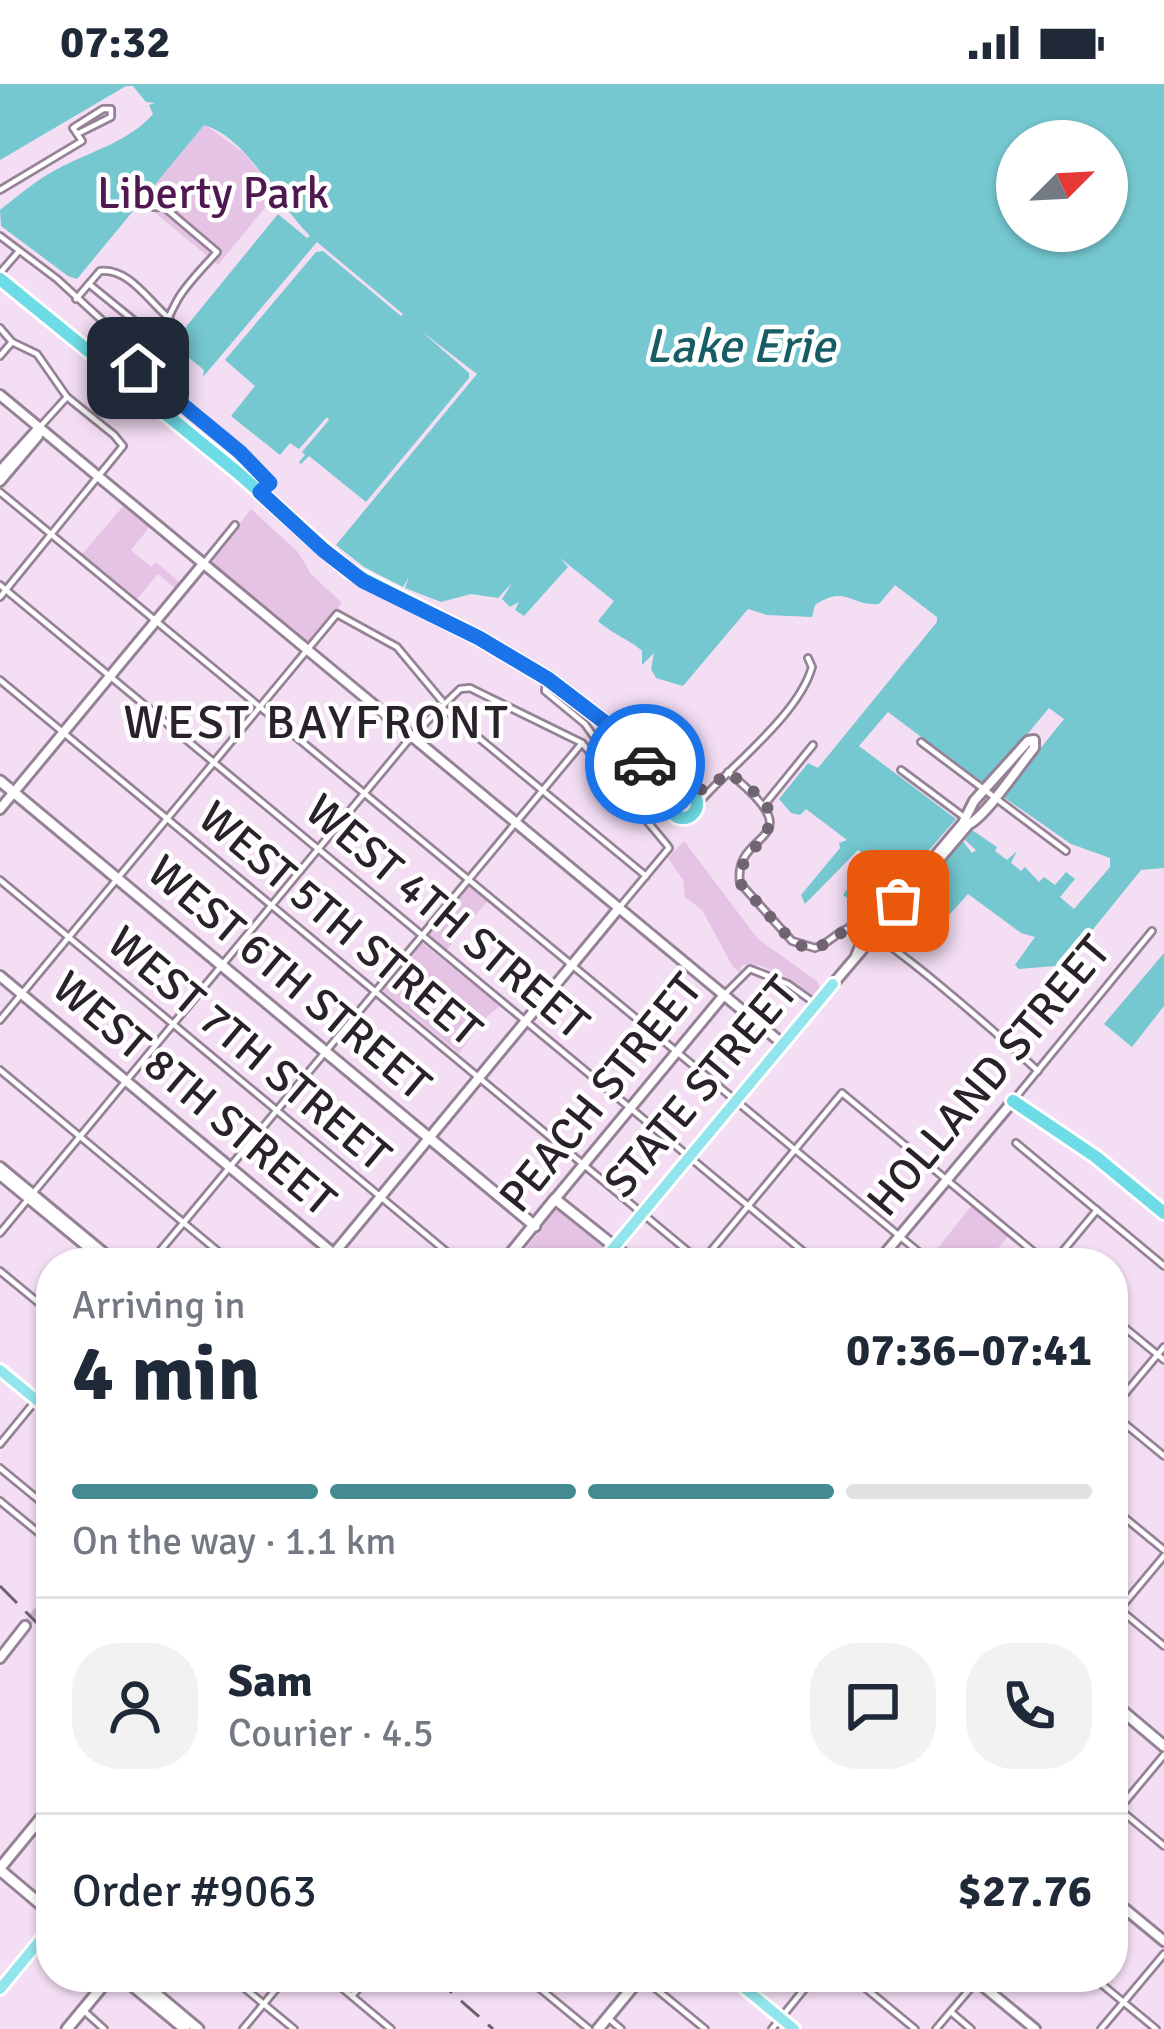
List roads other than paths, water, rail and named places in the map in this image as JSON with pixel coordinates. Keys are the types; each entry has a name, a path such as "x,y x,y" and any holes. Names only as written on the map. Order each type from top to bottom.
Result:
{"highway":[{"path":"0,276 363,581 479,638 548,679 597,718 646,764 687,791 697,806 692,815 681,818 672,813 663,786 632,760 597,718"},
{"path":"669,802 676,793 687,791"},
{"path":"1013,1101 1096,1156 1164,1213"}],"main road":[{"name":"WEST 6TH STREET","path":"0,781 535,1226"},
{"name":"STATE STREET","path":"615,1246 833,984"},
{"name":"PEACH STREET","path":"516,1248 555,1199"},
{"path":"555,1199 615,1246"},
{"path":"0,1370 36,1400"},
{"path":"1128,1715 1164,1745"},
{"path":"36,1825 0,1869 36,1900"},
{"path":"0,1989 36,1945"},
{"path":"67,2029 97,1992"},
{"path":"140,1992 185,2029"},
{"path":"154,1992 198,2029"},
{"path":"594,2029 608,2018 624,1992"},
{"path":"749,1992 794,2029"}],"street":[{"path":"103,109 111,109 111,117 75,131 103,109"},
{"path":"0,190 82,141 75,131"},
{"path":"137,355 156,339 178,298 217,252 164,206 153,207"},
{"path":"0,236 57,279 108,327 109,345 98,359"},
{"path":"0,276 19,251"},
{"path":"76,299 100,271 118,272 170,319"},
{"path":"88,284 156,339"},
{"path":"0,328 12,342 37,354 67,397 115,434 123,446 0,597"},
{"path":"0,356 12,342"},
{"path":"109,345 128,342 137,355 138,368 240,452 270,483 260,492"},
{"path":"0,395 783,1044"},
{"path":"0,471 67,397"},
{"path":"0,481 38,436 39,428"},
{"path":"0,492 914,1248"},
{"path":"0,809 235,525"},
{"name":"WEST 4TH STREET","path":"3,588 799,1248"},
{"path":"0,1020 338,614 397,647 441,704 646,876"},
{"path":"697,806 804,687 812,668 808,658"},
{"path":"548,679 543,689 586,724 629,786 626,794"},
{"name":"WEST 5TH STREET","path":"0,680 684,1248"},
{"path":"0,1233 411,737 441,704 465,687 582,743 669,848 339,1248"},
{"name":"STATE STREET","path":"833,984 969,820 974,801 988,796 1034,748 1034,740 1028,741 988,796 986,813 969,820"},
{"path":"921,742 1066,851"},
{"path":"162,1248 582,743"},
{"path":"765,804 813,746"},
{"path":"901,770 969,820"},
{"path":"728,772 765,804 769,819 766,835 739,867 743,889 792,941 804,947 822,946 851,928 875,934 922,974 935,979 945,993 1038,1071"},
{"path":"687,791 709,788"},
{"name":"WEST 7TH STREET","path":"0,880 442,1248"},
{"path":"851,928 859,934 861,944"},
{"name":"HOLLAND STREET","path":"889,1248 1152,931"},
{"name":"STATE STREET","path":"856,956 861,944 875,934"},
{"name":"PEACH STREET","path":"555,1199 744,972 751,969 788,984 816,1004"},
{"name":"WEST 8TH STREET","path":"0,976 327,1248"},
{"path":"0,1070 214,1248"},
{"path":"714,1248 842,1093 1031,1248"},
{"path":"1016,1143 1164,1266"},
{"path":"0,1171 94,1248"},
{"path":"1063,1248 1097,1210"},
{"path":"0,1270 36,1300"},
{"path":"1128,1330 1161,1358"},
{"path":"1128,1394 1161,1358 1164,1347"},
{"path":"0,1444 36,1400"},
{"path":"1128,1424 1164,1456"},
{"path":"0,1468 36,1498"},
{"path":"0,1501 36,1531"},
{"path":"1128,1521 1164,1553 1128,1594"},
{"path":"1128,1617 1164,1646"},
{"path":"0,1658 25,1626"},
{"path":"1128,1793 1164,1755"},
{"path":"1128,1816 1164,1846"},
{"path":"1128,1911 1164,1941"},
{"path":"1100,2029 1164,1954"},
{"path":"249,1992 294,2029"},
{"path":"243,2029 274,1992"},
{"path":"347,1992 392,2029"},
{"path":"352,1996 355,1992"},
{"path":"546,1992 594,2029"},
{"path":"660,1992 705,2029"},
{"path":"772,2029 802,1992"},
{"path":"870,1992 915,2029"},
{"path":"936,2029 966,1992"},
{"path":"992,1992 1035,2029"},
{"path":"1111,1992 1156,2029"},
{"path":"82,2010 104,2029"},
{"path":"951,2012 971,2029"},
{"path":"608,2018 621,2029"}],"water":[{"name":"Lake Erie","path":"0,84 1164,84 1164,868 1141,870 1065,964 1060,960 1055,966 1019,969 1015,965 1035,937 1021,933 968,894 949,915 920,893 962,840 972,853 976,850 965,840 972,830 1007,860 1017,851 1011,863 1021,871 1025,867 1039,882 1044,877 1055,885 1066,872 1075,879 1060,897 1074,909 1110,867 1110,858 1071,844 1002,796 1064,719 1049,708 985,785 888,712 859,746 956,819 872,916 843,895 869,859 858,850 805,904 801,895 840,848 839,843 847,840 806,809 800,815 791,813 779,799 808,763 818,768 937,617 895,585 879,604 834,596 815,605 812,617 748,609 683,686 656,678 651,669 654,653 642,665 642,651 598,621 614,601 560,558 568,567 524,616 515,610 519,602 510,607 502,599 512,583 498,598 471,594 441,602 405,588 409,577 403,587 364,567 336,545 477,374 421,331 469,378 366,502 309,456 299,462 327,417 299,449 290,443 280,455 231,416 255,386 225,360 316,252 323,251 403,314 317,242 203,377 204,370 172,344 278,214 310,236 249,157 204,125 77,279 1,226 0,210 30,186 134,131 153,114 149,105 155,103 146,102 133,86 0,160"},
{"path":"1164,953 1164,1006 1132,1047 1104,1024"}],"tunnel":[{"path":"25,1626 36,1613"}],"railway":[{"path":"0,1586 36,1622"},
{"path":"451,1992 493,2029"}],"district":[{"name":"WEST BAYFRONT","path":"317,722"}],"park label":[{"name":"Liberty Park","path":"213,193"}]}
